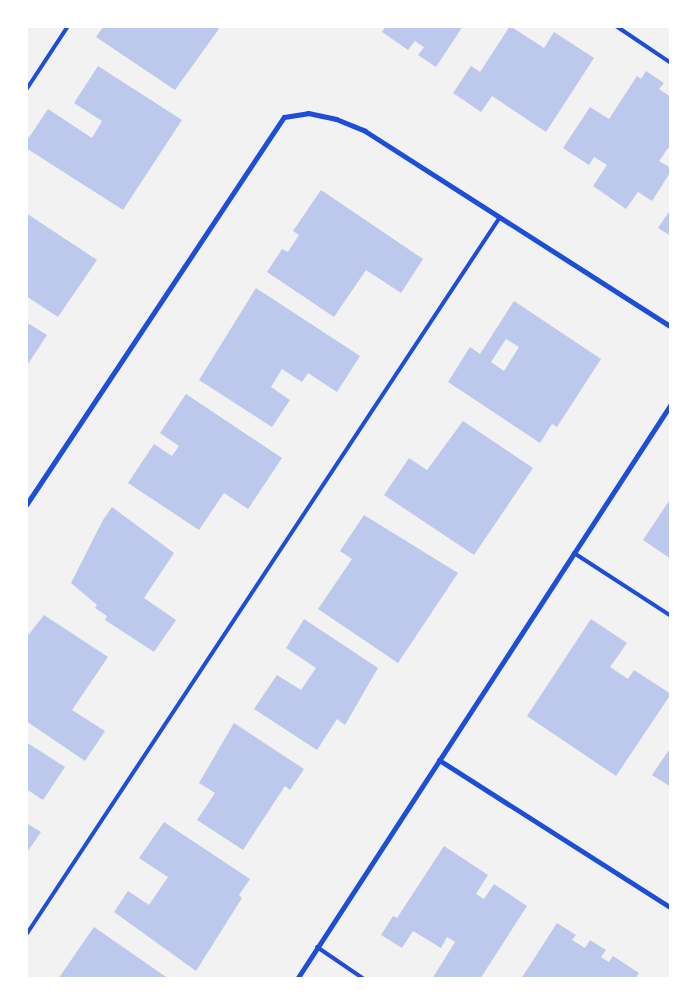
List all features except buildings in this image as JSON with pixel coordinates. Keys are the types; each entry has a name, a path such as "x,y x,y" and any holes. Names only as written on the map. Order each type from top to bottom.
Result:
{"street":[{"path":"26,505 284,118 308,113 336,119 365,131 671,327"},
{"path":"296,979 671,404"},
{"path":"439,760 671,908"}],"lane":[{"path":"26,90 68,26"},
{"path":"616,26 671,63"},
{"path":"26,935 501,217"},
{"path":"574,553 671,616"},
{"path":"317,947 364,979"}]}
